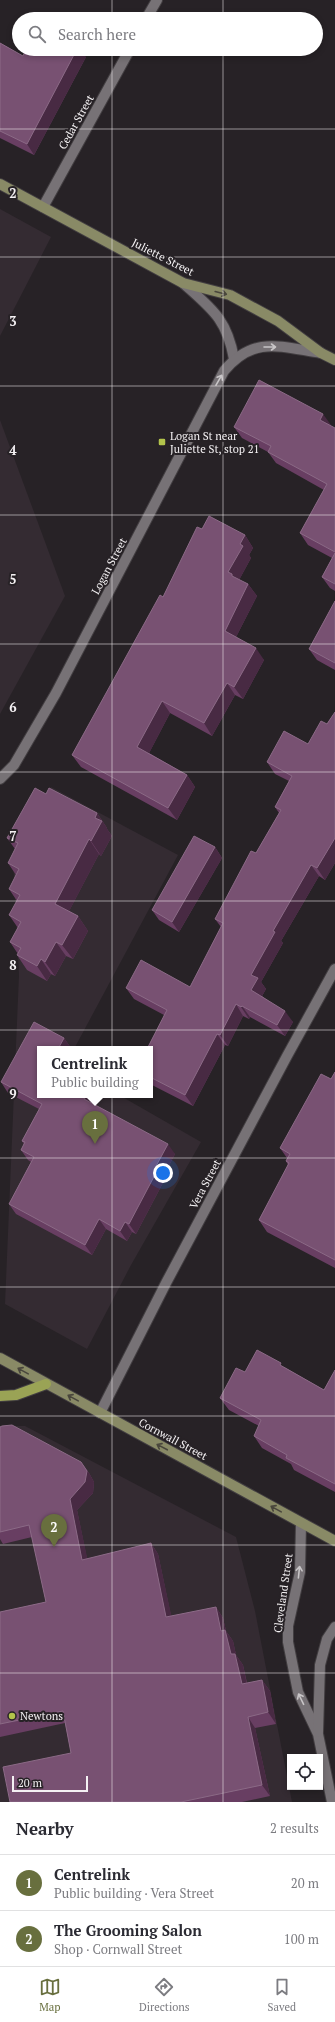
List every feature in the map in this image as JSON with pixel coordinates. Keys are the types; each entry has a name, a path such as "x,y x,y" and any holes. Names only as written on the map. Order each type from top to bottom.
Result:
{"main road":[{"name":"Juliette Street","path":"0,184 184,283 230,295 278,321 321,353 335,360"},
{"name":"Cornwall Street","path":"0,1358 335,1541"},
{"path":"0,1396 16,1395 46,1384"}],"street":[{"path":"150,12 157,0"},
{"name":"Cedar Street","path":"43,207 126,56"},
{"path":"184,283 217,314 232,344 234,360"},
{"name":"Logan Street","path":"0,779 14,764 56,693 217,383 234,360 253,349 270,346 321,353"},
{"name":"Vera Street","path":"100,1413 159,1296 335,969"},
{"name":"Cleveland Street","path":"301,1523 300,1572 288,1626 288,1642 298,1692 318,1734 332,1802"},
{"name":"Cleveland Street","path":"318,1734 322,1658 327,1639 335,1627"}],"shaded area":[{"path":"0,209 51,237 0,336"},
{"path":"0,420 65,596 0,714"},
{"path":"51,787 178,855 76,1046 37,1046 37,1098 124,1098 201,1142 131,1265 87,1349 5,1304 19,975 13,858"},
{"path":"0,1426 25,1426 236,1537 255,1611 287,1776 287,1790 290,1790 292,1802 0,1802"}],"building":[{"path":"0,43 12,50 12,56 73,56 27,144 0,131"},
{"path":"259,380 323,414 320,420 335,428 335,552 300,533 327,484 268,452 271,446 234,427"},
{"path":"209,516 245,535 240,544 243,546 228,572 232,574 232,576 248,584 225,631 256,648 234,687 227,683 204,723 162,701 137,747 187,775 168,808 72,755 160,595 163,597 197,527 202,529"},
{"path":"335,553 335,584 322,577"},
{"path":"335,601 335,663 309,649"},
{"path":"335,712 335,838 317,868 311,865 273,931 275,932 251,975 258,978 251,990 285,1011 277,1025 236,1004 220,1035 217,1034 185,1095 153,1079 153,1046 149,1046 167,1010 126,988 141,960 190,987 223,923 215,919 251,851 256,853 281,810 275,807 292,776 267,762 284,731 308,744 321,721 327,724"},
{"path":"35,788 46,794 49,788 97,813 95,818 102,821 91,841 89,839 55,904 78,916 62,945 56,942 45,962 41,959 37,966 17,955 21,948 10,942 21,922 9,915 20,895 9,889 19,869 8,863 18,843 7,838"},
{"path":"194,836 215,847 172,922 152,910"},
{"path":"34,1022 64,1038 60,1046 37,1046 37,1098 84,1098 168,1144 155,1168 158,1169 129,1224 125,1222 120,1231 99,1219 85,1245 9,1204 34,1157 21,1150 25,1142 22,1141 42,1104 1,1082"},
{"path":"335,1072 335,1260 259,1220 289,1163 286,1161 290,1154 280,1148 321,1074 331,1079"},
{"path":"257,1350 324,1390 335,1370 335,1484 286,1458 287,1455 254,1436 261,1420 220,1398 236,1368 245,1372"},
{"path":"12,1425 81,1462 87,1471 85,1482 70,1499 82,1560 151,1543 166,1617 216,1607 221,1631 225,1630 231,1654 235,1654 242,1684 262,1680 268,1712 248,1717 262,1785 181,1802 10,1802 3,1767 71,1753 63,1711 0,1724 0,1612 46,1602 29,1525 0,1532 0,1427"}],"place":[{"name":"Logan St near Juliette St, stop 21","path":"162,442"},
{"name":"Centrelink","path":"95,1144"},
{"name":"The Grooming Salon","path":"54,1547"},
{"name":"Newtons","path":"12,1716"}]}
